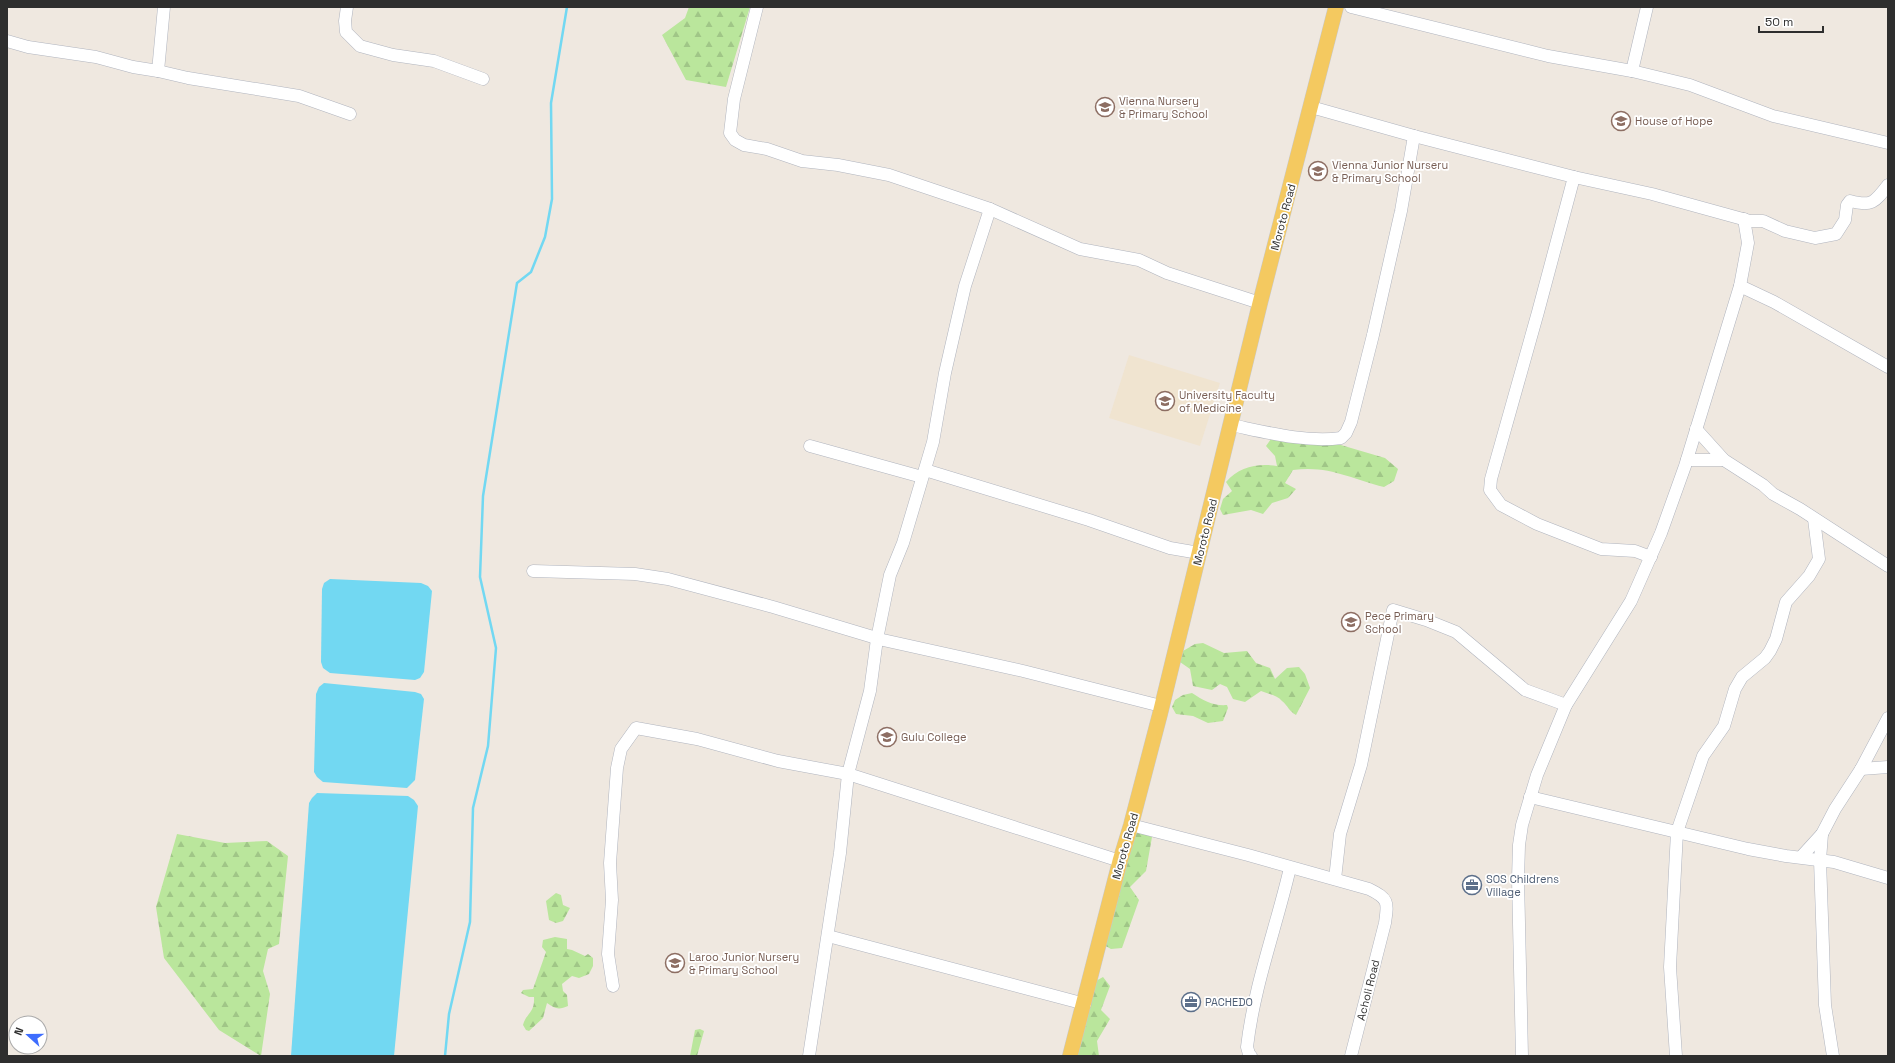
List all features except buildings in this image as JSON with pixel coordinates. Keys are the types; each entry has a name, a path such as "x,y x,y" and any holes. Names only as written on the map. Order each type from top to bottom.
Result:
{"main road":[{"name":"Moroto Road","path":"1070,1056 1085,1004 1120,861 1131,825 1260,303 1336,7"}],"street":[{"path":"158,71 164,7"},
{"path":"347,7 345,21 346,32 360,46 393,55 434,61 483,78"},
{"path":"756,7 735,92 730,123 730,133 735,140 744,145 767,149 802,161 838,165 882,173 990,210 1080,249 1139,260 1167,273 1260,303"},
{"path":"1351,7 1548,56 1632,71 1708,91 1773,116 1888,143"},
{"path":"1632,71 1647,7"},
{"path":"7,41 28,47 96,57 133,67 188,78 299,96 350,114"},
{"path":"1311,107 1414,136 1574,177 1652,194 1754,222 1765,221 1774,227 1815,238 1832,236 1836,234 1845,220 1847,205 1850,201 1864,205 1873,202 1888,185"},
{"path":"1231,425 1271,433 1317,439 1341,438 1346,433 1352,422 1373,336 1410,166 1414,136"},
{"path":"1574,177 1536,320 1491,479 1490,490 1501,505 1506,509 1537,524 1601,549 1635,551 1651,556"},
{"path":"809,1056 828,936 848,774 870,691 877,639 890,575 903,543 933,442 945,373 965,286 990,210"},
{"path":"1522,1056 1519,845 1522,825 1537,775 1566,705 1631,601 1651,556 1687,460 1740,286 1748,243 1744,219"},
{"path":"1740,286 1774,302 1888,367"},
{"path":"1696,429 1724,460 1763,485 1773,494 1888,566"},
{"path":"810,446 924,474 1089,520 1170,548 1199,554"},
{"path":"1687,460 1724,460"},
{"path":"1676,1056 1670,967 1677,832 1703,756 1724,726 1735,689 1742,677 1765,658 1770,651 1776,638 1786,602 1809,576 1819,559 1814,519"},
{"path":"533,571 635,574 668,579 773,607 877,639 1023,671 1161,706"},
{"path":"1335,879 1340,834 1361,766 1393,610 1426,620 1456,632 1525,690 1566,705"},
{"path":"1801,857 1822,834 1861,769 1888,718"},
{"path":"613,986 608,954 612,900 610,864 617,768 622,749 634,729 648,729 697,739 778,761 848,774 1120,861"},
{"path":"1861,769 1888,767"},
{"path":"1530,797 1786,856 1820,860 1888,878"},
{"name":"Acholi Road","path":"1131,825 1335,879 1382,895 1387,901 1385,923 1351,1056"},
{"path":"1822,834 1820,860 1825,1005 1833,1056"},
{"path":"1251,1056 1247,1047 1259,978 1278,918 1290,868"},
{"path":"828,936 1085,1004"}],"shaded area":[{"name":"University Faculty of Medicine","path":"1129,355 1220,383 1200,446 1109,418"}],"green space":[{"path":"689,7 750,7 726,87 686,80 662,35 685,18"},
{"path":"1271,439 1334,443 1385,458 1398,469 1394,481 1384,487 1329,471 1318,469 1293,470 1285,483 1296,489 1288,498 1272,503 1263,514 1251,510 1223,515 1220,509 1223,499 1232,491 1226,482 1231,477 1249,467 1262,465 1277,466 1275,456 1266,446"},
{"path":"1203,643 1224,653 1247,651 1256,663 1270,668 1275,679 1287,668 1299,667 1305,674 1310,688 1296,715 1278,697 1261,691 1245,702 1233,699 1227,687 1220,684 1212,690 1193,686 1190,669 1180,662 1183,651 1195,644"},
{"path":"1192,693 1217,705 1227,705 1228,708 1223,721 1208,723 1193,716 1176,714 1172,707 1175,700 1183,695"},
{"path":"1132,829 1152,837 1146,871 1130,887 1139,900 1122,948 1111,949 1100,943"},
{"path":"177,834 225,843 267,841 288,856 279,944 268,949 263,971 270,994 261,1056 219,1030 164,958 156,907"},
{"path":"556,893 561,895 563,905 570,908 563,921 556,923 549,920 546,901"},
{"path":"555,937 567,939 567,949 585,956 588,954 593,958 593,966 589,974 579,978 572,976 562,984 563,991 567,995 568,1006 557,1008 552,1007 547,1003 543,1018 529,1031 526,1030 523,1025 524,1021 532,1010 534,997 529,997 521,993 523,990 533,989 546,952 542,947 543,940"},
{"path":"1103,977 1110,986 1101,1010 1110,1019 1097,1041 1099,1056 1072,1056 1094,982"},
{"path":"700,1029 704,1031 697,1056 690,1056 695,1030"}],"water":[{"path":"330,579 421,583 428,586 432,591 424,672 420,678 415,680 330,673 323,668 321,662 322,589 324,583"},
{"path":"324,683 415,692 421,694 424,699 415,780 407,788 323,782 317,777 314,772 316,694 319,687"},
{"path":"317,793 408,796 414,800 418,806 394,1056 291,1056 309,803"}],"waterway":[{"path":"445,1056 449,1014 470,922 473,808 488,746 496,648 480,577 483,496 517,283 531,272 545,237 552,199 551,103 567,7"}],"place":[{"name":"Vienna Nursery & Primary School","path":"1105,107"},
{"name":"House of Hope","path":"1621,121"},
{"name":"Vienna Junior Nurseru & Primary School","path":"1318,171"},
{"name":"University Faculty of Medicine","path":"1165,401"},
{"name":"Pece Primary School","path":"1351,622"},
{"name":"Gulu College","path":"887,737"},
{"name":"SOS Childrens Village","path":"1472,885"},
{"name":"Laroo Junior Nursery & Primary School","path":"675,963"},
{"name":"PACHEDO","path":"1191,1002"}]}
